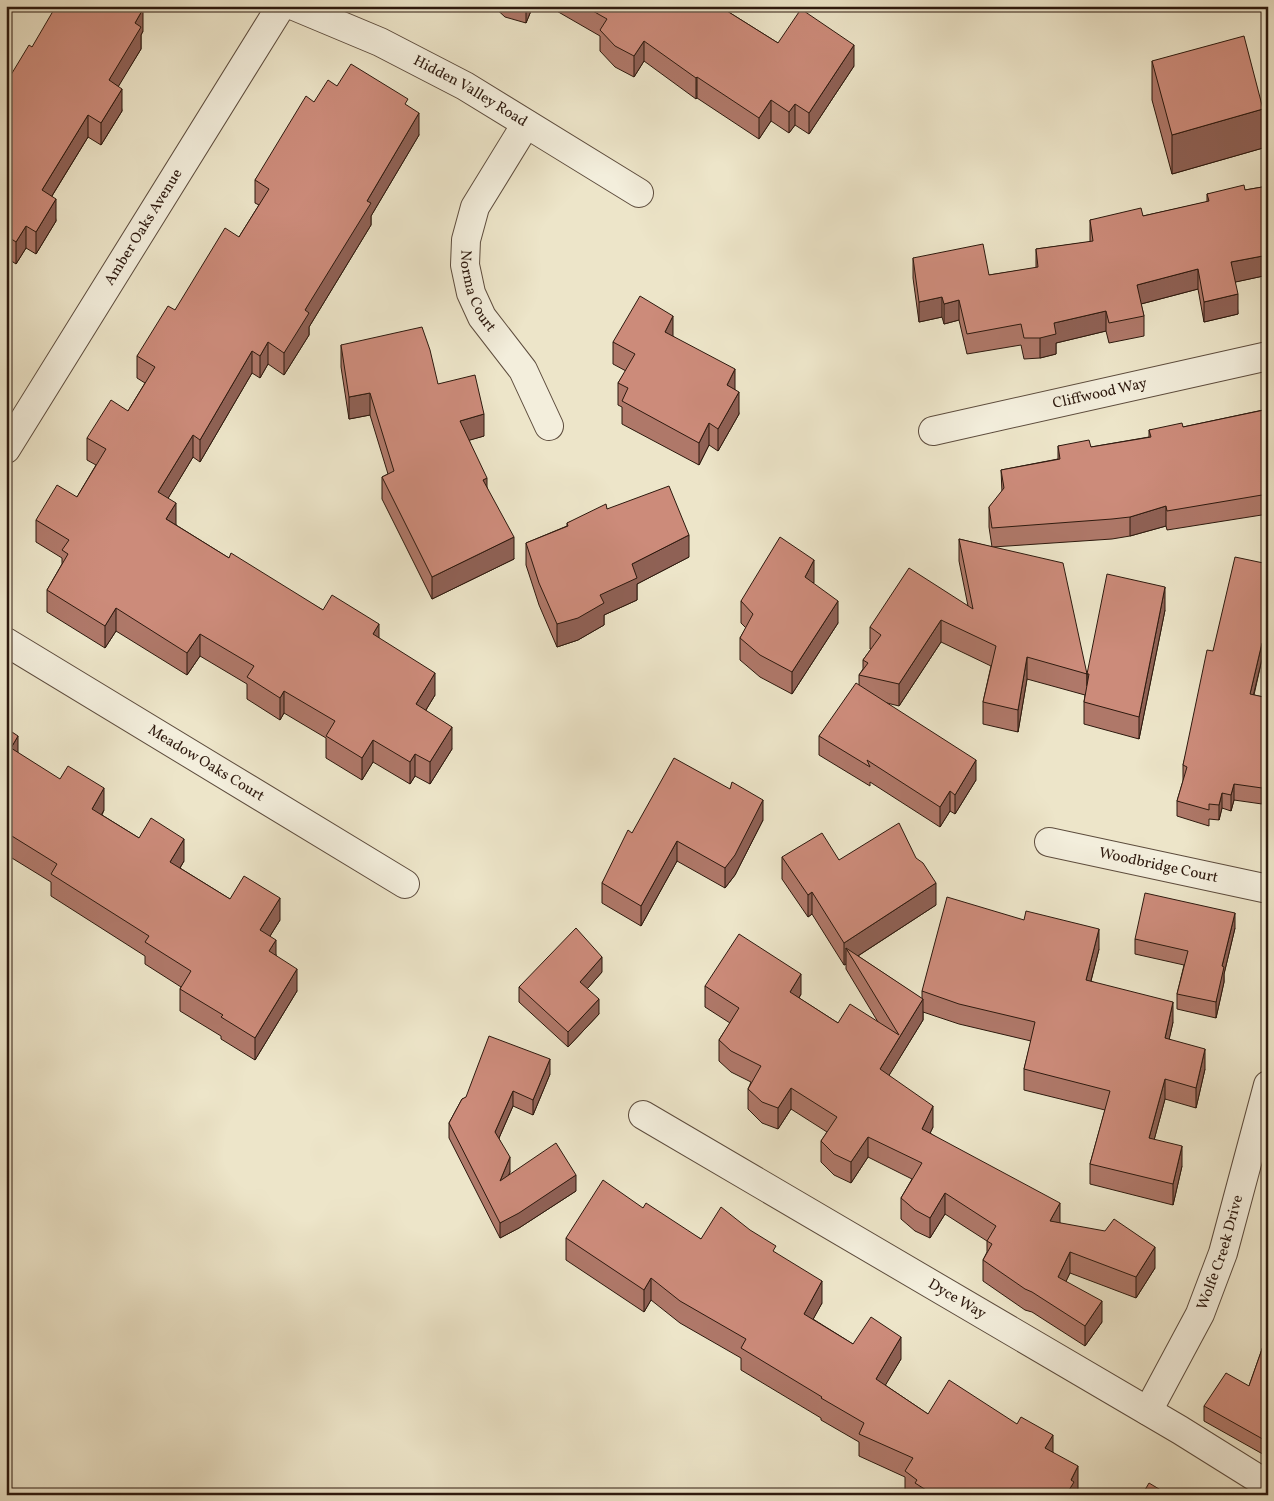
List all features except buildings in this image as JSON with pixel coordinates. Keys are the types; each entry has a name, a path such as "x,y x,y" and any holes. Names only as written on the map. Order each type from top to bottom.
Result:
{"street":[{"name":"Amber Oaks Avenue","path":"6,449 281,6"},
{"name":"Hidden Valley Road","path":"294,6 380,42 465,86 639,193"},
{"name":"Norma Court","path":"526,124 476,207 466,240 465,265 471,293 482,317 523,370 549,426"},
{"name":"Cliffwood Way","path":"933,431 1268,356"},
{"name":"Meadow Oaks Court","path":"6,642 405,884"},
{"name":"Woodbridge Court","path":"1049,842 1268,889"},
{"name":"Wolfe Creek Drive","path":"1148,1411 1200,1314 1223,1253 1268,1085"},
{"name":"Dyce Way","path":"643,1115 1148,1411 1268,1485"}]}
